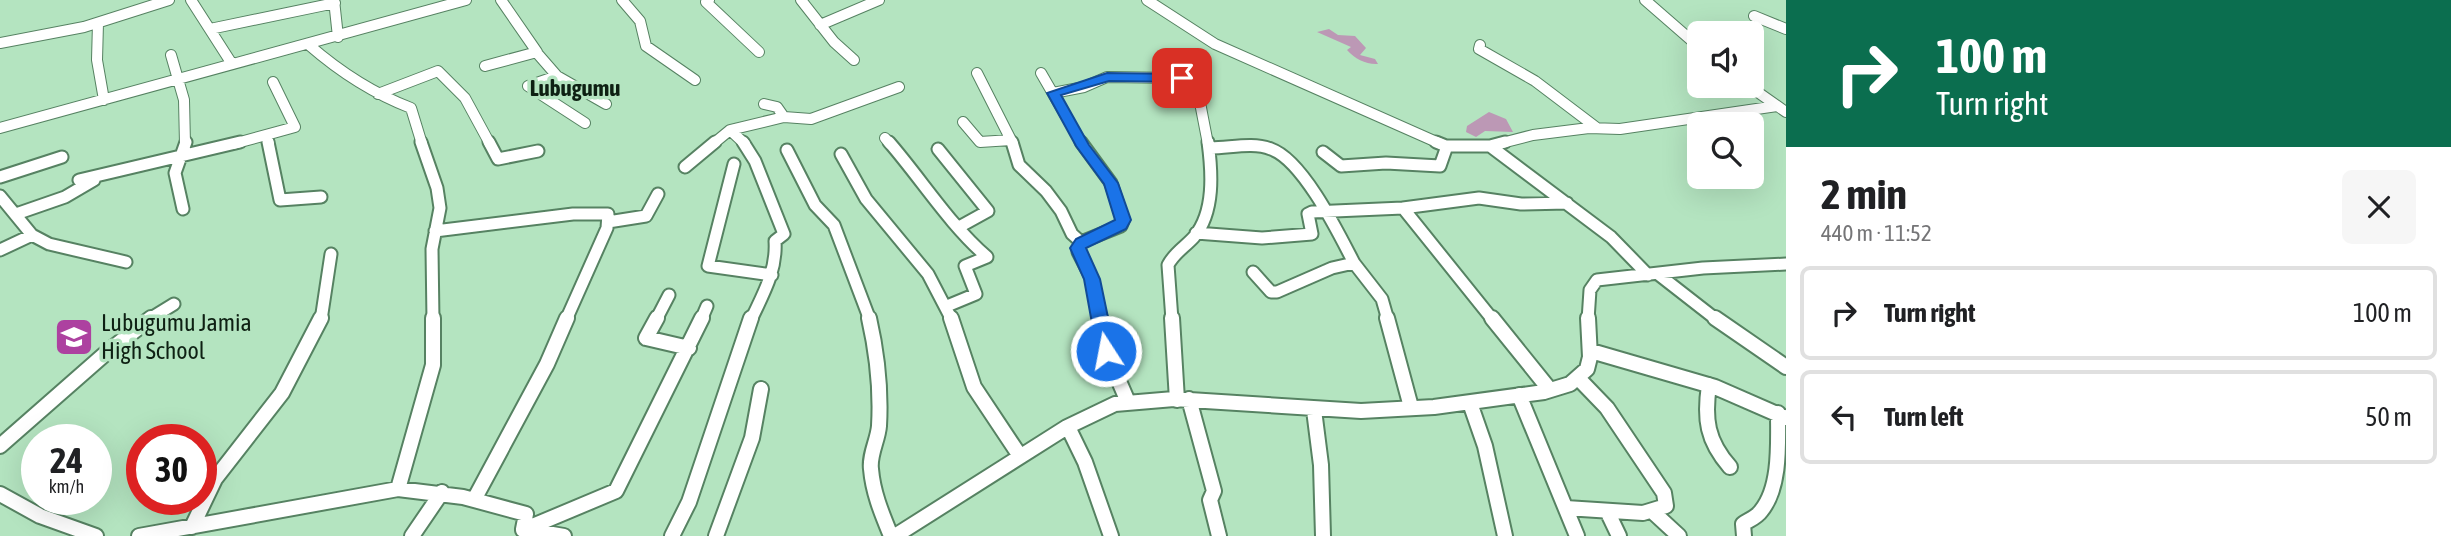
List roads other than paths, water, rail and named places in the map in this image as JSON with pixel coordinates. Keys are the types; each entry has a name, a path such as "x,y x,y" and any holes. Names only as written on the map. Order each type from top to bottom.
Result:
{"street":[{"path":"0,43 98,23 169,0"},
{"path":"191,0 232,64"},
{"path":"0,128 338,37 463,0"},
{"path":"501,0 537,53 541,54 557,76 606,104"},
{"path":"622,0 639,21 646,46 695,80"},
{"path":"709,0 706,2 759,52"},
{"path":"801,0 820,25 854,60"},
{"path":"820,25 879,0"},
{"path":"1646,0 1687,36"},
{"path":"1153,1 1185,27 1224,48 1447,146 1490,146 1533,135 1597,128 1620,129 1781,109"},
{"path":"210,30 334,2 338,37"},
{"path":"1754,16 1786,29"},
{"path":"98,23 97,60 104,100"},
{"path":"309,45 338,70 378,94 404,103 416,117 440,208 435,231 433,365 398,489"},
{"path":"1480,45 1479,48 1544,86 1597,128"},
{"path":"485,66 537,53"},
{"path":"171,55 182,79 186,125 182,155 177,161 176,188 183,209"},
{"path":"378,94 438,71 465,98 498,159 505,160 538,151"},
{"path":"977,73 1011,140 1019,165 1046,191 1061,211 1072,234 1081,242"},
{"path":"1041,73 1083,146 1111,183 1123,220 1121,226 1081,242"},
{"path":"557,76 528,86 585,123"},
{"path":"1054,93 1084,87 1107,77 1192,79 1196,82 1211,148 1207,204 1196,233 1167,265 1183,399 1214,491 1210,500 1219,536"},
{"path":"79,180 295,127 273,82"},
{"path":"685,167 730,130 784,117 811,119 899,87"},
{"path":"1764,97 1781,109"},
{"path":"764,104 777,107 784,117"},
{"path":"963,122 980,142 1011,140"},
{"path":"673,536 689,502 745,332 772,275 776,258 774,244 785,230 755,161 744,143 730,130"},
{"path":"267,136 280,200 321,197"},
{"path":"885,138 959,227 960,233 987,257 965,266 976,294 947,306"},
{"path":"1323,152 1341,166 1386,163 1440,166 1447,146"},
{"path":"1490,146 1611,237 1653,275 1786,367"},
{"path":"1211,148 1274,149 1315,195 1322,211 1341,236 1354,263 1382,299 1411,407"},
{"path":"938,149 988,211 959,227"},
{"path":"787,150 815,205 834,226 867,308 876,348 880,429 870,465 874,492 893,536 978,479 1110,406 1128,402 1183,399 1314,410 1411,407 1470,403 1550,390 1579,379 1586,369 1591,351 1591,285 1609,277 1786,264"},
{"path":"841,154 866,198 918,260 947,306 974,387 1020,456"},
{"path":"0,177 62,157"},
{"path":"734,164 708,266 772,275"},
{"path":"16,214 65,197 103,174"},
{"path":"608,222 646,216 658,194"},
{"path":"0,196 32,235 49,244 126,262"},
{"path":"1196,233 1262,238 1312,234 1308,214 1322,211 1403,208 1479,198 1521,204 1567,203"},
{"path":"1403,208 1550,390"},
{"path":"435,231 573,214 608,214 608,222 564,329 475,498"},
{"path":"0,250 32,235"},
{"path":"1081,242 1078,252 1092,279 1106,351 1128,402"},
{"path":"192,527 215,479 276,402 320,325 331,254"},
{"path":"1253,272 1271,292 1277,292 1332,268 1354,263"},
{"path":"669,295 646,338 690,348"},
{"path":"0,446 51,405 130,331 174,304"},
{"path":"522,533 616,491 690,348 707,306"},
{"path":"1591,351 1667,370 1782,416 1770,495 1760,513 1743,524 1744,536"},
{"path":"1566,508 1608,513 1653,512 1666,506 1664,494 1608,408 1579,379"},
{"path":"1709,385 1705,423 1713,449 1730,467"},
{"path":"716,536 752,438 761,389"},
{"path":"1519,396 1577,536"},
{"path":"1470,403 1485,446 1505,536"},
{"path":"1314,410 1321,465 1323,536 1337,536"},
{"path":"1068,427 1085,462 1111,536"},
{"path":"139,536 398,489 442,492 475,498 526,514 522,533"},
{"path":"412,536 442,492"},
{"path":"0,494 40,516 96,536"},
{"path":"1653,512 1679,536"},
{"path":"1608,513 1619,536"},
{"path":"522,533 564,536"}],"place":[{"name":"Lubugumu Jamia High School","path":"74,337"}],"district":[{"name":"Lubugumu","path":"575,88"}]}
